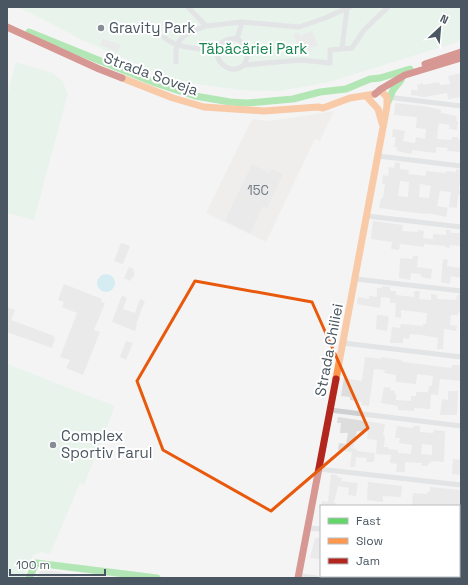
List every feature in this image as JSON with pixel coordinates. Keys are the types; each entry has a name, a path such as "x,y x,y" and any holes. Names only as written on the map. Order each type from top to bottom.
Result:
{"main road":[{"name":"Strada Soveja","path":"7,23 155,83 195,96 230,102 247,103 293,99 317,93 346,89 370,79 376,79"},
{"name":"Strada Soveja","path":"7,27 107,72 173,98 204,107 253,111 322,108 350,98 376,94 381,90"},
{"path":"376,79 461,52"},
{"path":"381,90 405,75 461,58"},
{"path":"376,79 381,83 381,90 388,97 405,75"},
{"path":"317,93 314,98 314,102 318,107"},
{"name":"Strada Chiliei","path":"366,96 378,109 383,127"},
{"name":"Strada Chiliei","path":"299,577 356,279 388,97"},
{"path":"29,578 36,563 157,578"}],"street":[{"path":"188,7 206,26"},
{"path":"244,65 247,59 247,49 242,42 231,38 225,40 217,51 217,57 219,62 228,68 238,69 244,65 301,60 330,63 330,50 352,48 364,30 388,7"},
{"path":"342,48 349,8"},
{"path":"176,62 177,44 182,38 206,26 242,22 299,27 349,8"},
{"path":"237,39 242,22"},
{"path":"164,37 168,42 217,51"},
{"path":"388,97 461,106"},
{"path":"378,156 461,166"},
{"path":"367,216 461,227"},
{"path":"356,279 461,291"},
{"path":"343,343 461,356"},
{"path":"330,410 461,426"},
{"path":"319,469 461,485"},
{"path":"308,528 320,529"},
{"path":"299,577 316,578"}],"highlighted area":[{"path":"195,281 312,302 368,428 271,511 163,450 137,381"}],"shaded area":[{"path":"334,111 320,141 315,139 266,242 206,213 252,119 270,121"}],"green space":[{"name":"Tăbăcăriei Park","path":"16,7 461,7 461,41 329,82 280,91 240,90 189,83 163,75 84,41 33,14"},
{"path":"16,62 53,73 62,81 68,93 34,220 7,213 7,96"},
{"name":"Complex Sportiv Farul","path":"7,364 115,406 84,485 80,483 50,554 41,552 33,555 23,578 7,578"}],"water":[{"path":"106,274 112,277 115,283 112,289 106,292 100,289 97,283 100,277"}],"building":[{"path":"312,31 318,45 301,52 293,34 299,32 300,36"},
{"path":"103,39 121,45 118,52 100,45"},
{"path":"461,73 461,97 448,99 447,93 424,97 411,95 411,90 418,90 417,85 439,82 440,85 450,84 448,76"},
{"path":"395,103 429,107 441,110 441,113 457,116 457,130 449,129 450,125 439,123 437,139 452,140 452,137 458,137 458,139 461,140 461,152 447,151 448,148 436,147 436,153 412,150 411,154 397,151 397,147 394,147 396,137 392,137 393,129 405,131 403,141 415,143 416,137 425,139 426,129 416,128 417,117 394,115"},
{"path":"395,162 400,163 400,169 409,170 408,174 426,176 426,171 446,173 446,171 456,172 456,169 461,170 459,190 461,190 461,195 458,195 457,208 449,207 451,192 440,191 437,206 448,208 446,217 428,213 416,213 379,208 381,198 383,198 385,184 382,184 383,175 388,176 389,167 394,168","holes":["400,181 409,182 408,197 398,196","420,184 431,186 429,198 419,197"]},
{"path":"252,164 270,173 272,169 283,174 267,208 263,206 250,233 225,221"},
{"path":"373,221 403,225 402,231 424,231 423,238 433,239 433,234 446,235 446,230 451,230 451,233 461,233 461,246 450,245 450,248 445,246 424,244 424,247 400,244 399,250 391,249 392,242 371,239"},
{"path":"121,243 130,246 123,264 114,261"},
{"path":"413,256 418,256 417,267 432,269 431,279 421,277 421,274 411,273 410,280 399,278 400,258 412,259"},
{"path":"443,259 448,260 447,266 461,268 461,278 451,276 450,284 441,282"},
{"path":"129,267 134,269 133,272 135,273 130,281 124,278"},
{"path":"64,284 102,299 101,302 105,303 94,330 100,332 83,375 66,368 70,360 60,357 77,313 62,307 64,302 58,300"},
{"path":"382,286 390,287 390,291 396,291 396,295 414,297 414,291 420,291 419,299 431,300 431,294 437,295 437,299 456,300 457,295 461,295 461,313 459,312 458,315 451,315 450,325 457,326 456,331 444,329 443,349 437,349 438,338 422,335 410,334 409,339 403,338 403,343 390,343 392,327 400,328 401,324 423,326 423,324 426,324 427,313 401,310 401,318 395,317 396,303 390,303 390,298 381,297 380,308 357,304 358,297 369,299 369,296 377,297 377,288 382,288"},
{"path":"122,295 127,298 123,309 135,313 140,299 145,301 136,324 135,331 112,322"},
{"path":"7,307 15,310 11,320 54,336 53,337 55,338 52,348 7,332"},
{"path":"377,315 389,316 387,331 376,329"},
{"path":"126,341 133,343 126,360 120,357"},
{"path":"365,357 381,359 381,357 402,360 402,362 452,368 452,365 460,365 461,381 440,379 438,395 431,394 430,409 414,408 414,411 398,410 398,406 381,403 384,387 391,388 390,390 395,391 394,394 396,394 396,400 411,401 411,396 416,396 416,392 428,392 429,386 432,386 433,376 417,374 416,384 396,382 396,375 384,373 385,370 374,369 369,406 361,405 362,402 350,400 350,397 341,396 344,378 362,381"},
{"path":"448,391 458,391 457,415 440,415 442,399 448,400"},
{"path":"338,417 385,424 383,436 385,436 384,447 398,450 398,453 411,454 412,445 399,443 400,438 395,438 397,426 413,428 413,426 420,426 420,432 433,433 434,430 445,431 444,462 431,461 431,463 428,463 428,466 421,466 422,463 405,462 405,472 396,472 397,464 390,463 391,455 376,454 377,440 367,439 368,432 357,431 353,448 357,449 357,451 375,453 374,462 366,462 367,458 356,457 355,467 350,467 352,452 338,450 339,443 346,444 348,433 340,433 341,423 337,423","holes":["422,444 432,445 432,455 421,454"]},
{"path":"453,459 461,460 461,475 452,474"},
{"path":"331,474 342,478 341,481 358,483 356,496 348,495 349,488 338,486 334,503 336,503 336,505 321,505 322,501 328,502"},
{"path":"368,482 402,486 401,497 383,496 383,502 367,500"},
{"path":"430,487 461,490 461,506 412,505 413,493 427,494 428,491 430,492"},
{"path":"315,538 320,538 320,559 310,558"},
{"path":"41,569 75,575 75,578 37,578"}],"traffic: fast":[{"path":"29,32 155,83 195,96 230,102 247,103 293,99 320,92 346,89 370,79 380,78 410,69"},
{"path":"388,102 393,90 401,80"},
{"path":"29,578 36,563 157,578"}],"traffic: slow":[{"path":"122,78 173,98 204,107 264,111 318,107 323,108 350,98 375,94"},
{"path":"336,379 387,106 387,97 380,90"},
{"path":"366,96 378,109 382,123"}],"traffic: jam":[{"path":"7,27 122,78"},
{"path":"425,64 461,52"},
{"path":"375,94 405,75 461,58"},
{"path":"298,578 336,379"}],"place":[{"name":"Gravity Park","path":"101,28"},
{"name":"Complex Sportiv Farul","path":"53,445"}]}
